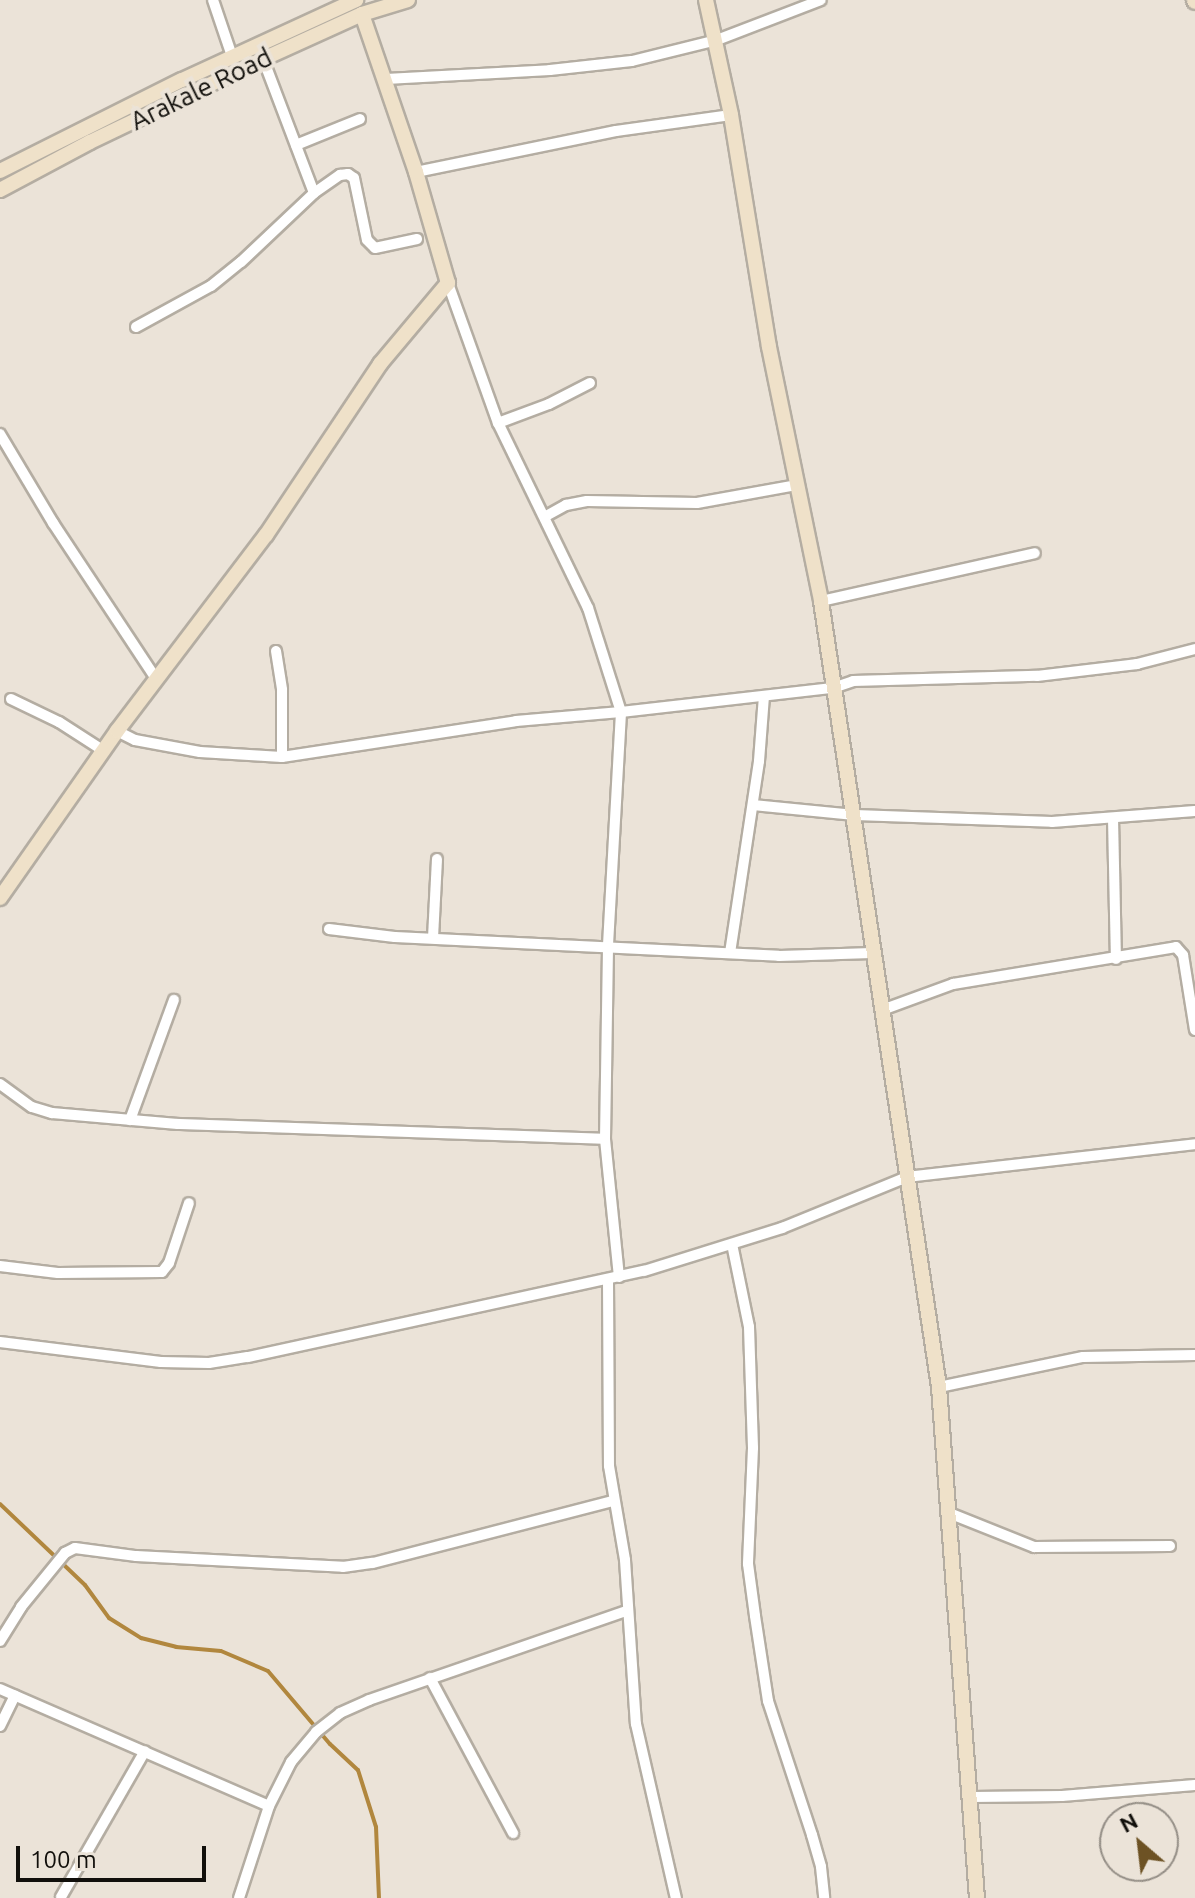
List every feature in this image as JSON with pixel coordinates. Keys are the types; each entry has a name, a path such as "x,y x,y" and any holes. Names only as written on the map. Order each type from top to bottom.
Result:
{"main road":[{"name":"Arakale Road","path":"0,190 86,135 232,56 359,7 408,0"},
{"path":"706,0 731,115 769,347 821,601 939,1387 972,1797 977,1898"},
{"name":"Arakale Road","path":"0,171 263,59 359,7"},
{"path":"0,898 117,731 266,535 380,364 448,283 416,172 359,7"}],"street":[{"path":"213,0 232,56"},
{"path":"386,79 550,70 632,61 717,40 821,0"},
{"path":"263,59 314,193"},
{"path":"416,172 616,131 731,115"},
{"path":"296,145 360,119"},
{"path":"136,327 211,286 314,193 348,174 354,178 367,240 375,248 417,239"},
{"path":"448,283 498,423 546,516 588,608 621,712 608,945 605,1139 614,1279 609,1466 612,1501 625,1560 626,1611 636,1724 676,1898"},
{"path":"498,423 549,404 590,383"},
{"path":"0,434 53,523 157,680"},
{"path":"546,516 566,505 587,501 697,503 797,485"},
{"path":"821,601 1035,553"},
{"path":"117,731 135,740 200,752 282,757 516,721 833,688 853,681 1037,676 1137,664 1195,649"},
{"path":"276,651 282,690 282,757"},
{"path":"730,953 744,843 753,805 764,696"},
{"path":"11,699 59,722 104,751"},
{"path":"753,805 855,815 1052,822 1195,811"},
{"path":"1113,818 1116,959"},
{"path":"433,938 437,859"},
{"path":"329,929 433,938 779,956 872,953"},
{"path":"882,1010 953,984 1181,948 1195,1030"},
{"path":"130,1120 174,1000"},
{"path":"0,1084 32,1107 52,1113 130,1120 605,1139"},
{"path":"0,1342 97,1356 209,1363 614,1279 732,1244 907,1177 1195,1144"},
{"path":"0,1266 58,1273 162,1272 169,1263 189,1203"},
{"path":"732,1244 749,1327 753,1448 747,1534 755,1616 768,1701 815,1846 824,1898"},
{"path":"939,1387 1083,1357 1195,1355"},
{"path":"0,1641 21,1607 65,1553 79,1547 136,1556 343,1567 373,1563 612,1501"},
{"path":"949,1513 1034,1547 1170,1546"},
{"path":"239,1898 269,1806 291,1762 316,1732 340,1713 430,1678 626,1611"},
{"path":"430,1678 513,1833"},
{"path":"0,1689 269,1806"},
{"path":"0,1726 15,1695"},
{"path":"61,1897 145,1751"},
{"path":"972,1797 1062,1796 1195,1785"}],"waterway":[{"path":"0,1504 85,1585 109,1618 141,1638 176,1647 221,1651 268,1671 330,1744 358,1770 376,1827 379,1898"}]}
